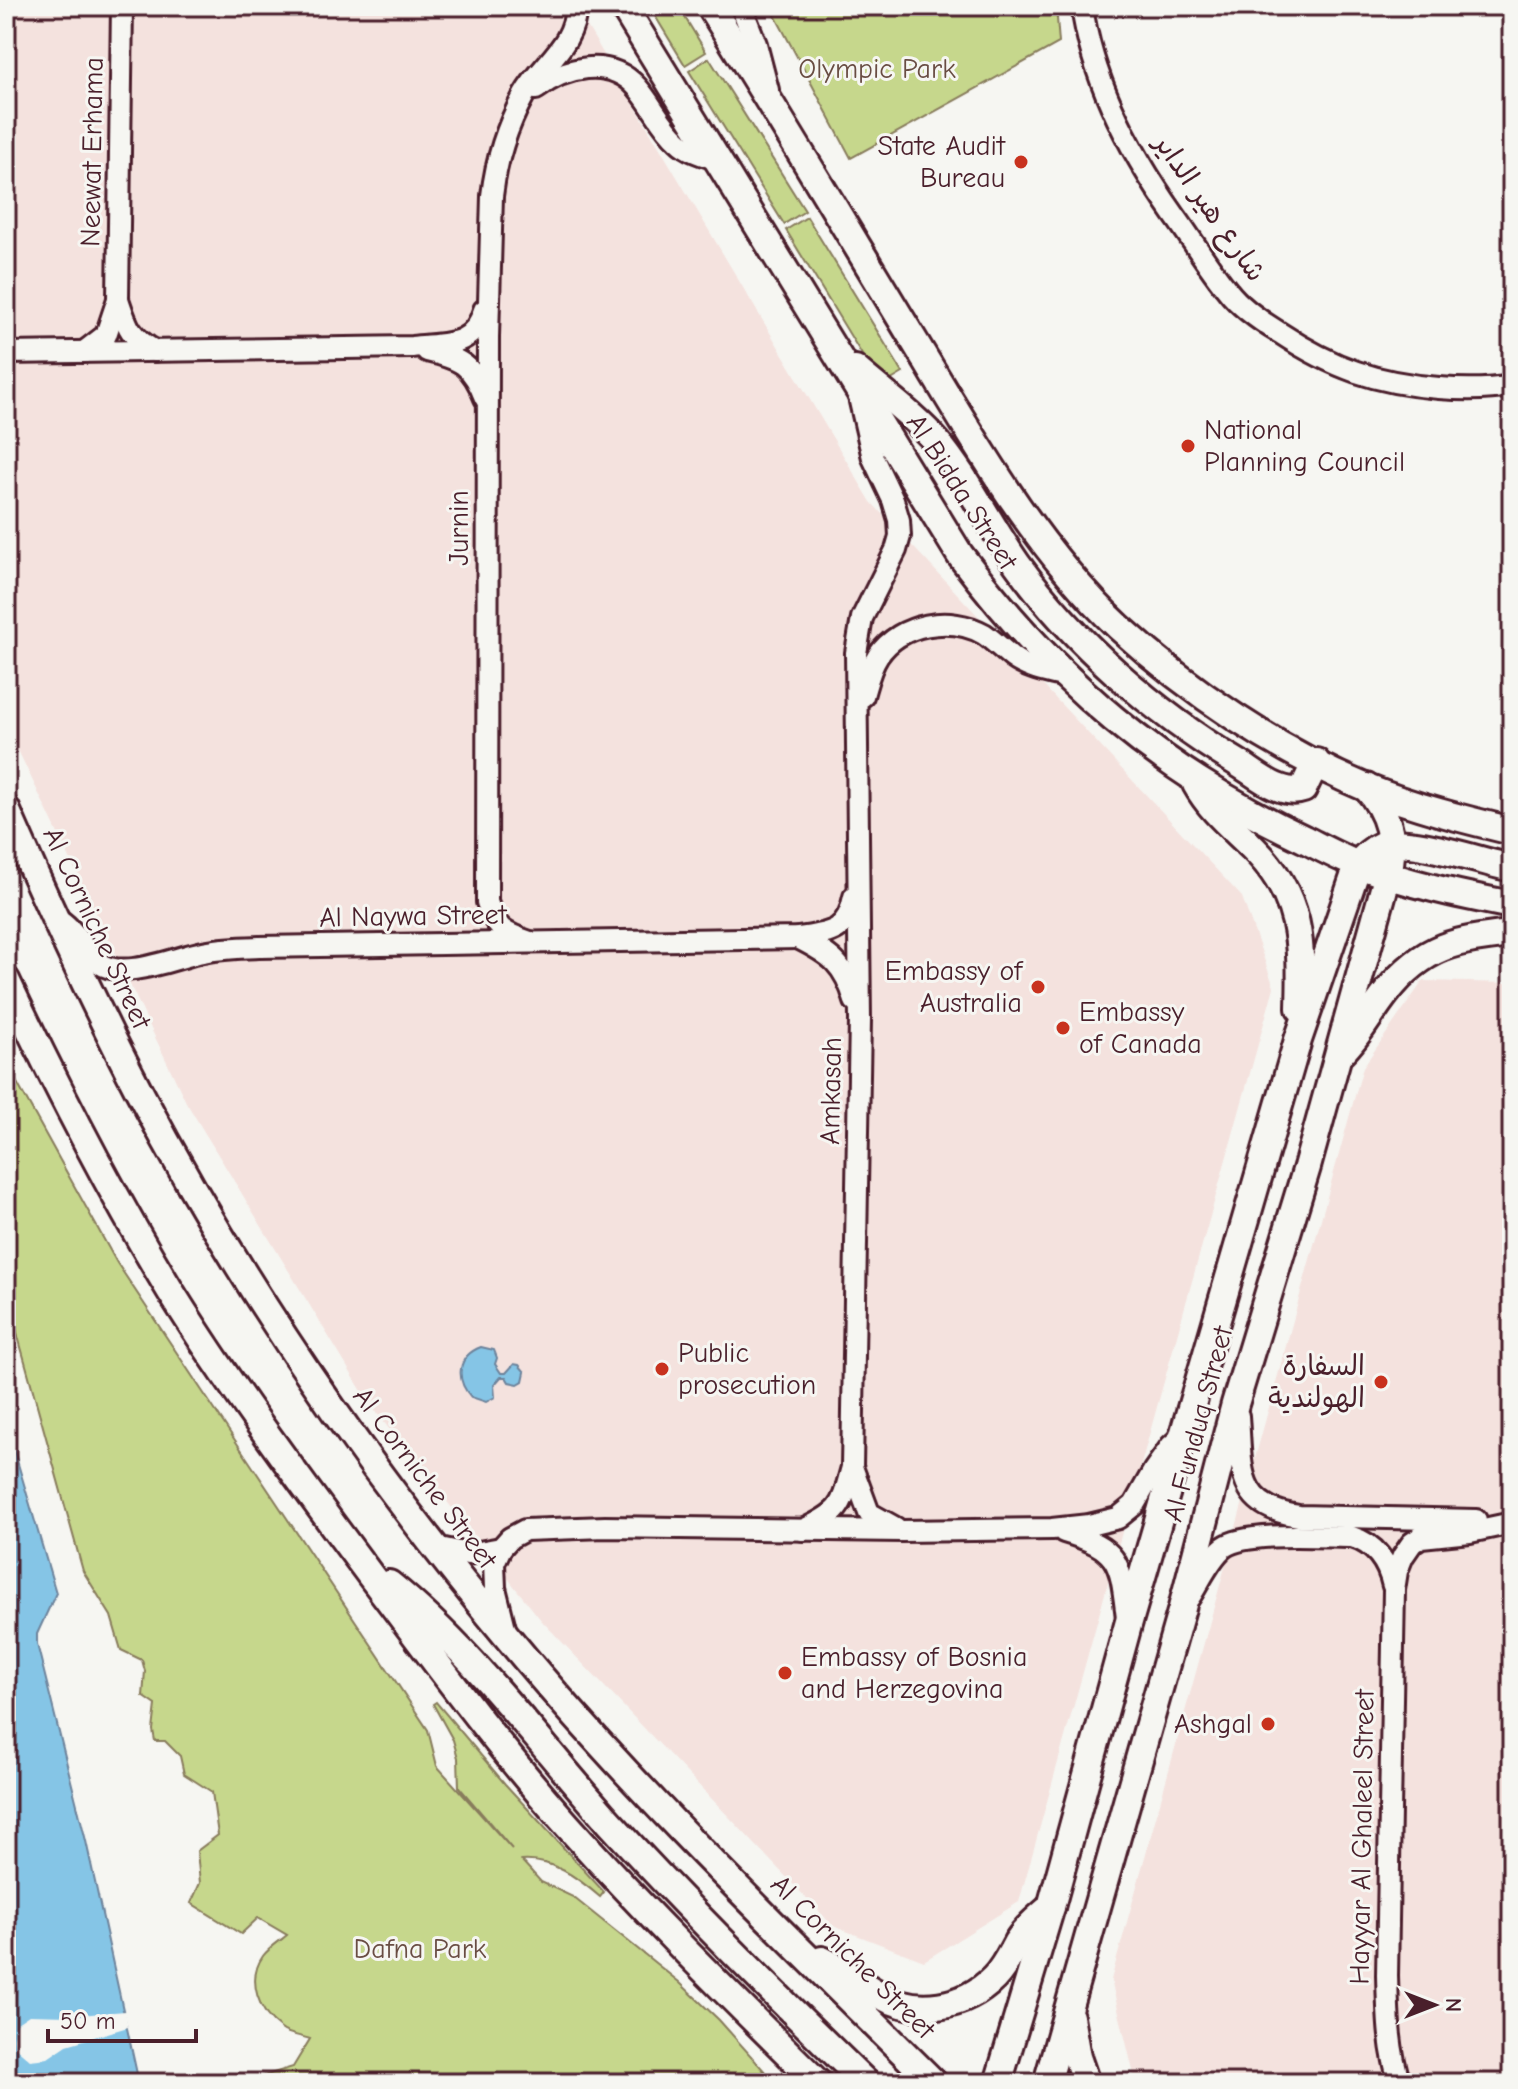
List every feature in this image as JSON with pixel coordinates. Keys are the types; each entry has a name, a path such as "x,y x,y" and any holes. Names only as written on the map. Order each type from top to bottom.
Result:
{"main road":[{"name":"Al Bidda Street","path":"623,6 960,555 1065,677 1143,745 1266,821 1358,865 1512,905"},
{"name":"Al Bidda Street","path":"710,6 959,414 1038,534 1078,584 1118,625 1201,694 1254,728 1366,787 1438,812 1512,831"},
{"path":"834,351 936,442 1017,564 1052,609 1098,656 1161,709 1221,753 1280,788 1295,792 1303,789 1316,762"},
{"path":"1191,777 1205,801 1223,822 1262,857 1291,901 1302,964 1298,1040"},
{"name":"Al Funduq Street","path":"1047,2083 1182,1608 1235,1404 1388,874 1393,843 1385,814 1366,787"},
{"name":"Al Corniche Street","path":"6,809 53,917 140,1092 237,1262 325,1398 435,1547 509,1640 614,1760 934,2083"},
{"path":"1358,865 1374,850 1393,843 1417,845 1512,868"},
{"name":"Al Funduq Street","path":"998,2083 1298,1040 1358,865"},
{"path":"1337,1058 1356,1039 1402,974 1423,956 1442,946 1512,934"},
{"path":"6,980 105,1179 172,1293 246,1405 361,1563 482,1725 554,1810 614,1876 818,2083"},
{"path":"361,1563 456,1642 610,1823 765,1985 866,2083"},
{"path":"802,1952 841,1969 895,2002 915,2007 949,2004 971,1996 994,1978 1026,1930 1051,1907"},
{"path":"1069,2005 1071,2031 1086,2083"},
{"path":"782,2048 797,2083"}],"street":[{"name":"Neewat Erhama","path":"84,352 106,335 118,299 122,6"},
{"name":"Jurnin","path":"530,942 504,932 494,922 487,902 489,294 494,176 510,124 535,77 565,46 576,6"},
{"path":"741,6 762,63 770,102"},
{"name":"شارع هير الداير","path":"1082,6 1090,49 1130,142 1155,188 1229,293 1263,322 1309,352 1341,368 1388,383 1409,386 1458,389 1512,386"},
{"path":"523,98 566,70 600,69 617,73 634,83 679,143 716,159"},
{"path":"6,353 412,347 457,341 471,335 480,325 489,294"},
{"name":"Neewat Erhama","path":"118,299 133,336 155,351"},
{"path":"412,347 450,356 467,366 480,384 488,405"},
{"name":"Amkasah","path":"803,1530 837,1510 852,1467 860,1020 858,635 871,596 896,550 900,536 893,500 873,458 858,389"},
{"name":"Amkasah","path":"857,715 871,668 879,654 899,636 931,624 968,627 1024,665 1065,677"},
{"name":"Al Naywa Street","path":"53,917 74,932 99,963 117,968 142,967 205,951 228,949 798,938 821,935 840,928 853,907 860,869"},
{"path":"798,938 821,950 844,970 860,1020"},
{"path":"1235,1404 1244,1481 1258,1501 1271,1510 1299,1516 1512,1522"},
{"path":"509,1640 500,1613 493,1577 494,1563 510,1538 525,1530 1052,1529 1118,1518 1134,1505 1154,1470 1184,1434"},
{"name":"Amkasah","path":"852,1467 869,1513 902,1531"},
{"name":"Hayyar Al Ghaleel Street","path":"1400,2083 1393,2064 1389,2032 1387,1975 1394,1590 1397,1571 1412,1543 1421,1537 1470,1532 1512,1522"},
{"path":"1052,1529 1093,1541 1103,1546 1114,1558 1122,1584 1128,1625"},
{"name":"Hayyar Al Ghaleel Street","path":"1182,1608 1221,1549 1234,1541 1253,1538 1352,1537 1363,1540 1383,1558 1394,1590"},
{"path":"435,1547 468,1554 501,1548"}],"shaded area":[{"path":"6,6 575,6 871,502 1242,897 1274,987 1019,1902 924,1961 833,1926 541,1620 371,1406 186,1102 6,725"},
{"path":"1423,981 1512,983 1512,2083 1136,2083 1111,1980 1363,1067"}],"green space":[{"path":"649,6 678,6 706,52 685,65"},
{"name":"Olympic Park","path":"770,6 1056,6 1059,43 851,158"},
{"path":"709,58 805,211 784,224 689,71"},
{"path":"807,217 903,373 881,386 786,230"},
{"name":"Dafna Park","path":"6,1063 117,1263 428,1730 437,1766 512,1849 459,1787 458,1758 453,1740 433,1704 436,1702 505,1784 604,1892 600,1897 554,1866 522,1861 541,1882 573,1897 679,1982 719,2020 775,2083 248,2083 293,2067 310,2039 281,2029 267,2014 257,1996 258,1965 265,1953 287,1935 258,1918 241,1934 191,1903 200,1883 197,1851 218,1835 212,1792 184,1774 180,1756 165,1741 155,1741 156,1705 143,1696 145,1671 142,1660 121,1650 111,1616 83,1571 6,1293"}],"water":[{"path":"481,1347 494,1350 497,1358 495,1364 501,1373 506,1373 514,1364 525,1372 523,1381 518,1384 501,1377 494,1385 495,1397 486,1402 471,1397 461,1376 467,1356"},
{"path":"6,1423 56,1593 37,1634 37,1644 86,1841 139,2083 6,2083"}],"pier":[{"path":"125,2011 128,2027 67,2045 48,2058 30,2060 15,2047 17,2023 29,2015 69,2016"}],"place":[{"name":"State Audit Bureau","path":"1021,162"},
{"name":"National Planning Council","path":"1188,446"},
{"name":"Embassy of Australia","path":"1038,987"},
{"name":"Embassy of Canada","path":"1063,1028"},
{"name":"Public prosecution","path":"662,1369"},
{"name":"السفارة الهولندية","path":"1381,1382"},
{"name":"Embassy of Bosnia and Herzegovina","path":"785,1673"},
{"name":"Ashgal","path":"1268,1724"}]}
